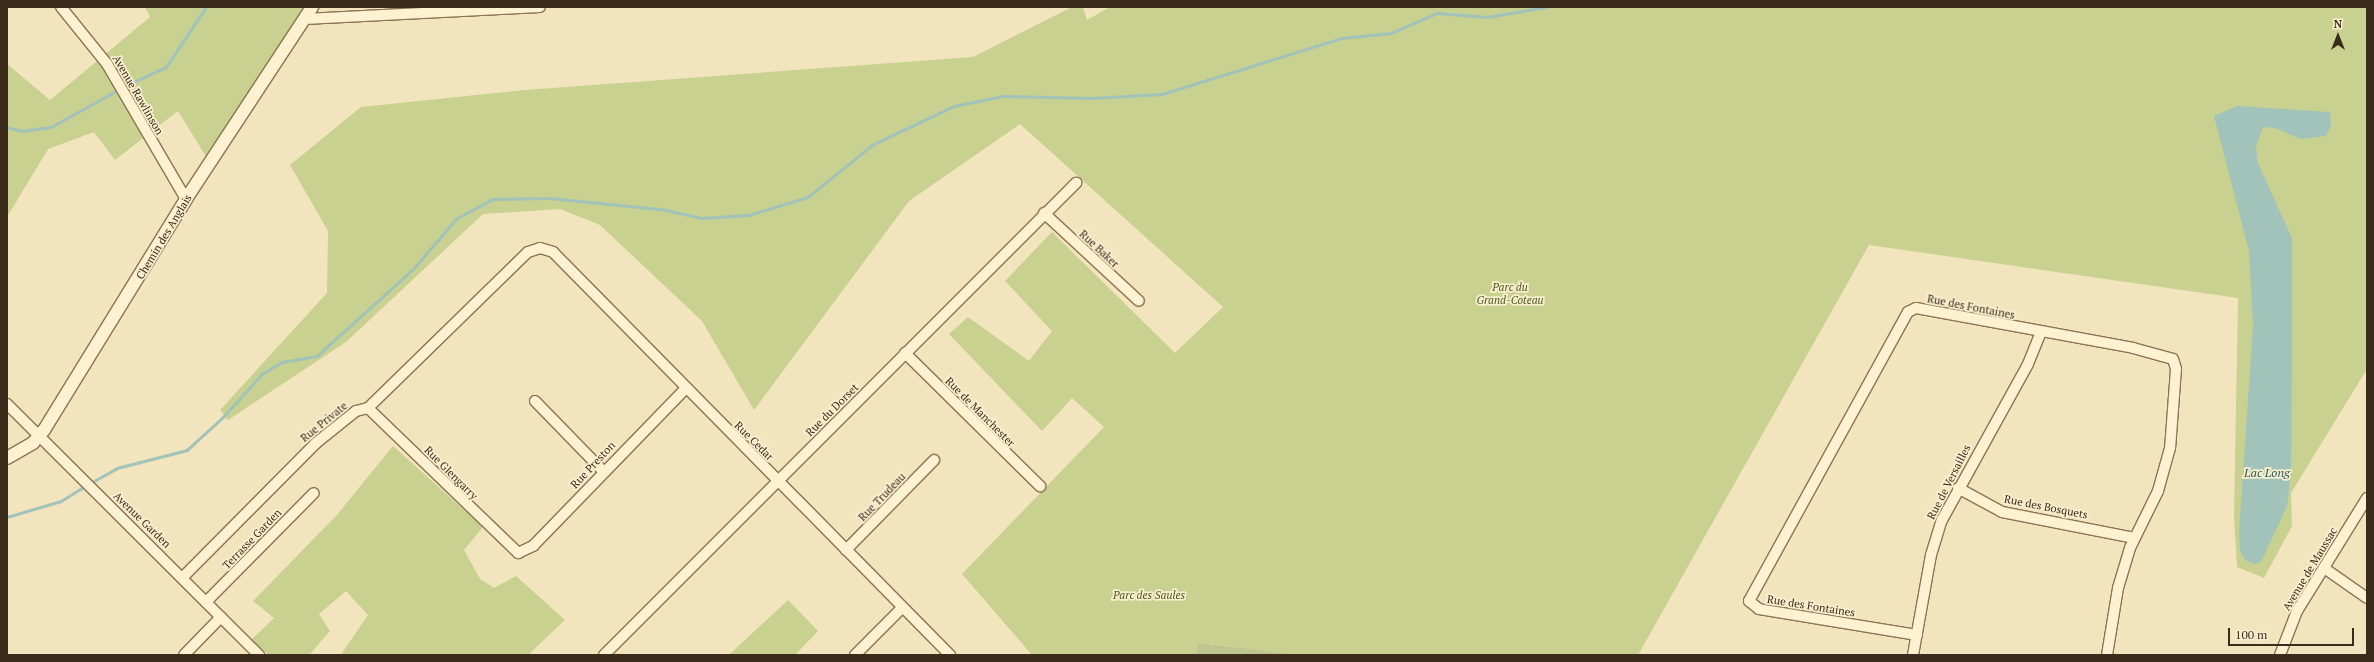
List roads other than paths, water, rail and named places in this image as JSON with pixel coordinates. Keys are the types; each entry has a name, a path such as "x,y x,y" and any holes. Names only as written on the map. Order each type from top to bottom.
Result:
{"street":[{"name":"Avenue Rawlinson","path":"61,7 107,64 186,199"},
{"name":"Chemin des Anglais","path":"7,458 39,436 186,199 312,7"},
{"path":"305,19 540,7"},
{"name":"Rue du Dorset","path":"604,655 1044,213 1076,183"},
{"name":"Rue Baker","path":"1044,213 1139,302"},
{"name":"Rue Cedar","path":"540,248 553,252 685,389 950,655"},
{"name":"Rue Private","path":"183,577 316,443 356,410 368,408 528,252 540,248"},
{"name":"Rue des Fontaines","path":"1917,635 1759,609 1749,601 1908,312 1916,308 2165,354 2172,359 2176,369 2170,448 2158,491 2134,538 2118,588 2107,655"},
{"name":"Rue de Versailles","path":"1913,655 1937,532 1958,488 2028,364 2041,332"},
{"name":"Rue de Manchester","path":"905,353 1040,486"},
{"name":"Rue Preston","path":"518,553 533,546 603,471 685,389"},
{"path":"535,401 603,471"},
{"name":"Avenue Garden","path":"7,404 183,577 259,655"},
{"name":"Rue Glengarry","path":"368,408 518,553"},
{"name":"Rue Trudeau","path":"846,550 934,460"},
{"name":"Rue des Bosquets","path":"1958,488 2002,512 2134,538"},
{"name":"Terrasse Garden","path":"206,602 314,493"},
{"name":"Avenue de Maussac","path":"2280,655 2297,611 2367,498"},
{"path":"2324,568 2367,598"},
{"path":"855,655 902,608"},
{"path":"184,655 221,617"}],"water":[{"name":"Lac Long","path":"2237,106 2330,112 2331,126 2326,136 2301,139 2275,128 2263,127 2256,146 2258,163 2292,238 2292,376 2291,472 2287,506 2261,562 2254,564 2245,560 2240,551 2239,533 2253,326 2249,251 2214,116"}],"waterway":[{"path":"123,87 166,67 206,7"},
{"path":"94,481 117,468 187,450 223,417 262,374 282,362 317,356 413,269 457,218 493,199 550,198 661,209 702,218 749,215 808,197 872,145 954,106 1003,96 1092,98 1162,94 1342,38 1391,33 1437,13 1487,17 1547,7"},
{"path":"7,127 22,131 51,127 118,90"},
{"path":"7,517 61,501 82,488"}],"park label":[{"name":"Parc du Grand-Coteau","path":"1510,294"},
{"name":"Parc des Saules","path":"1149,595"}]}
